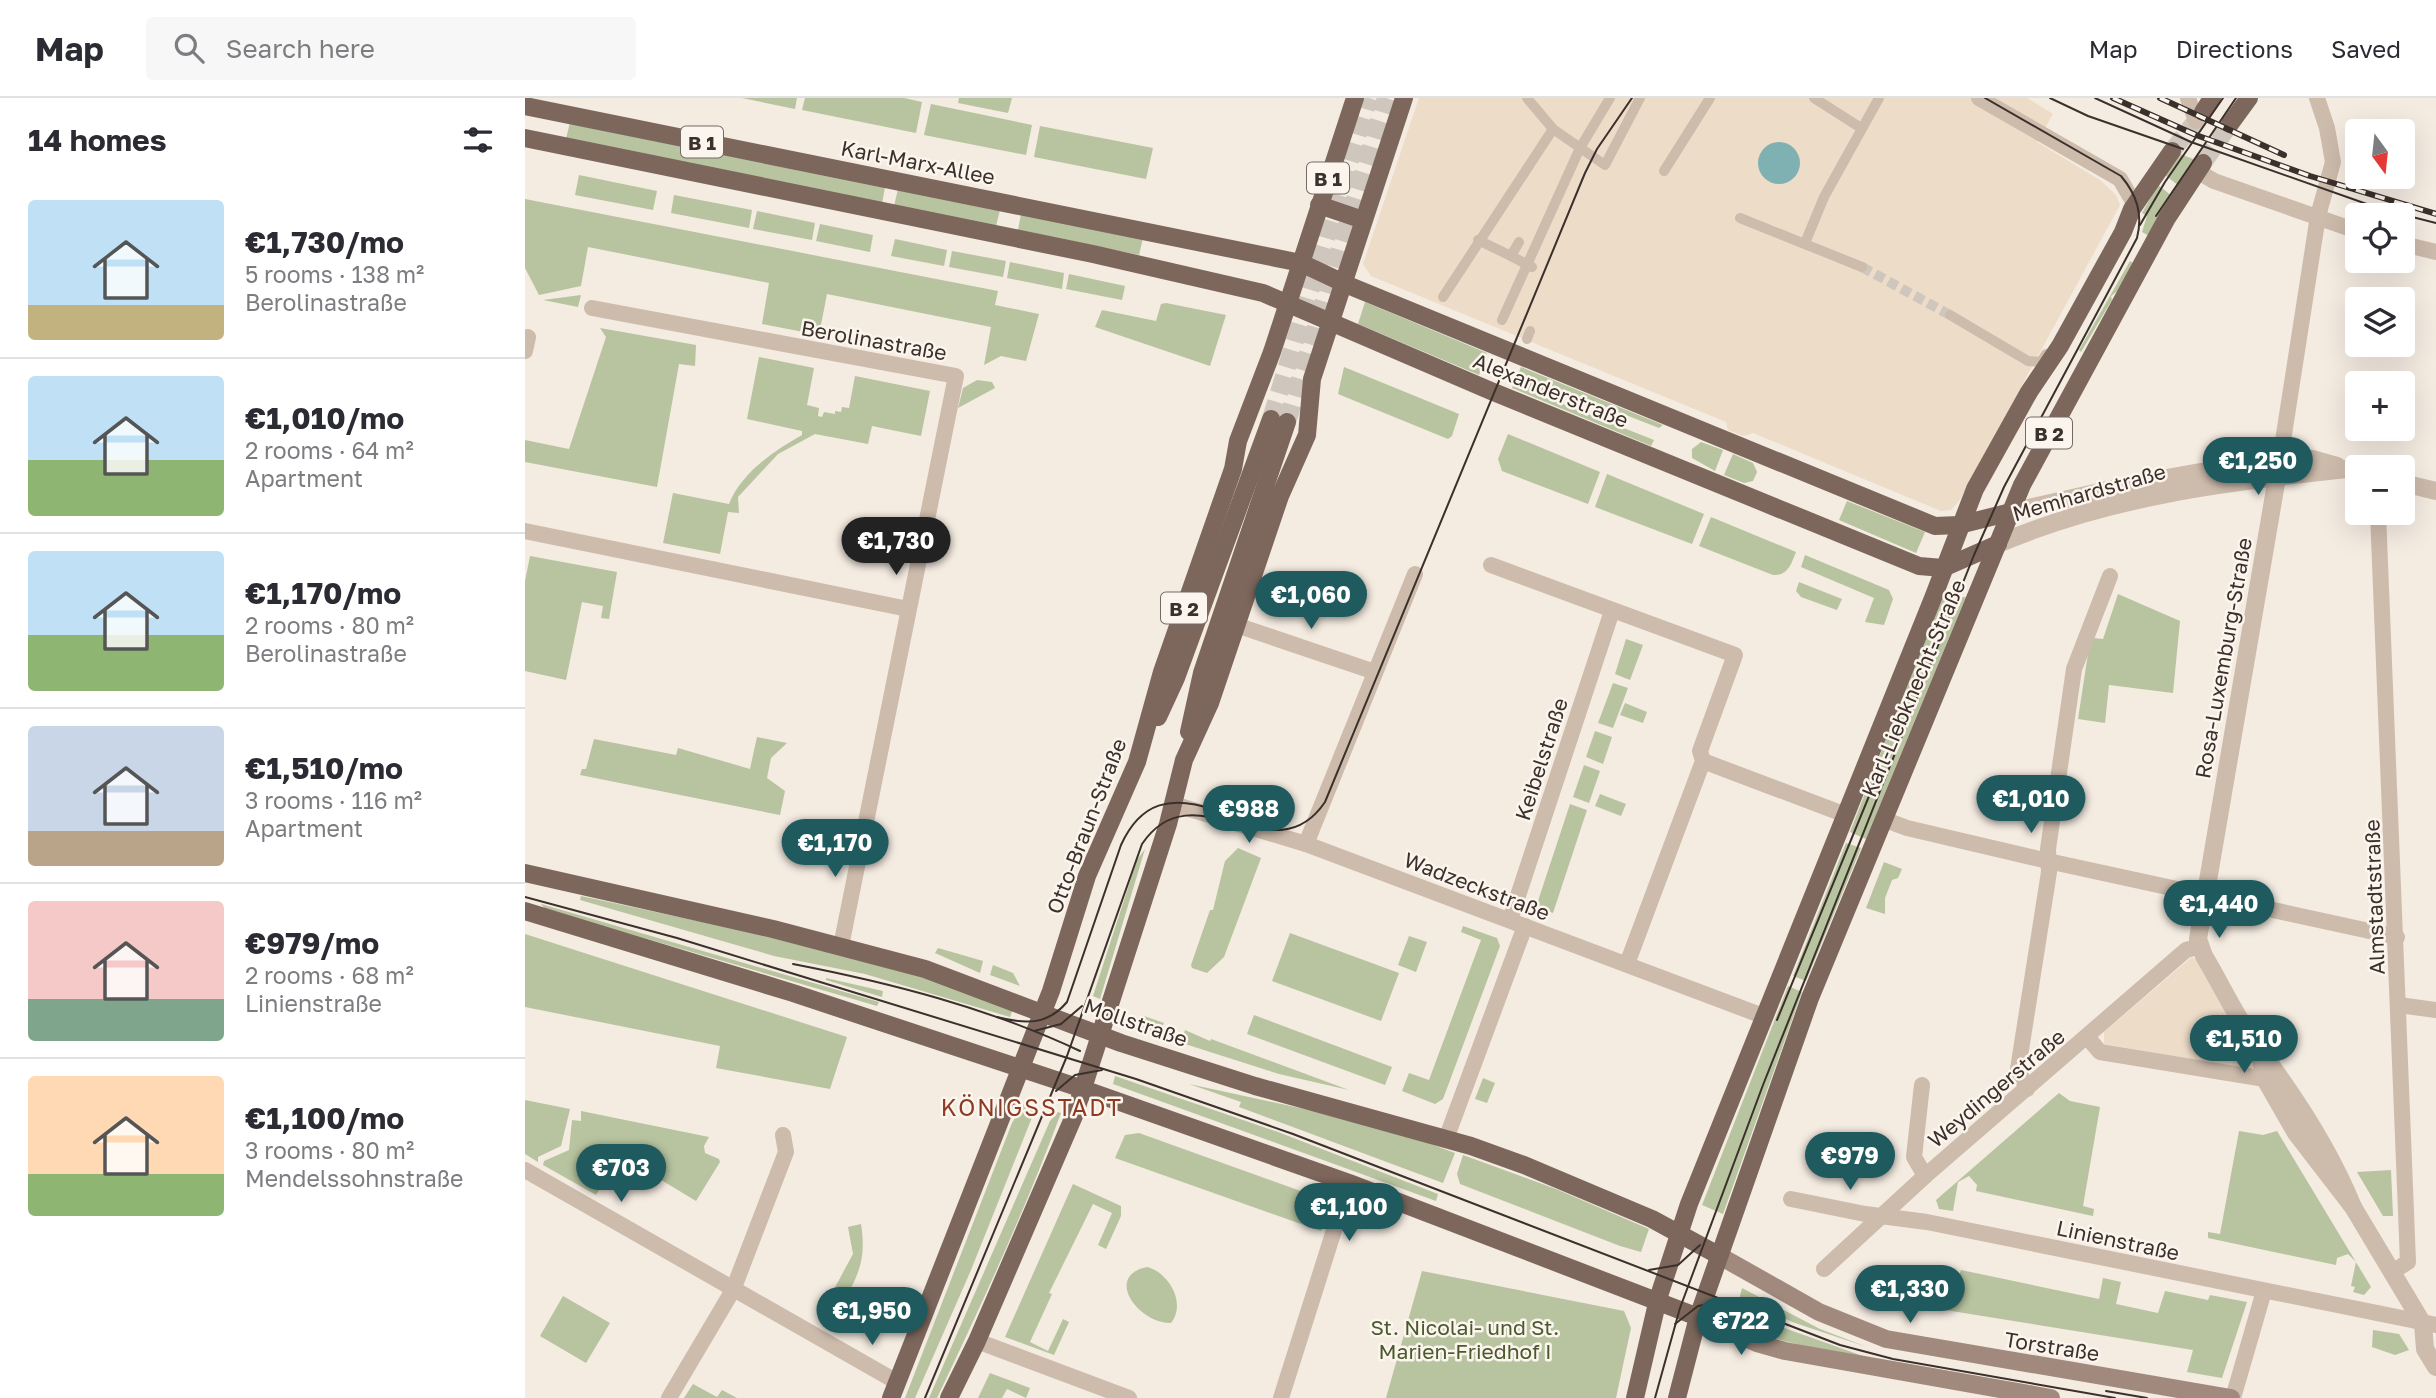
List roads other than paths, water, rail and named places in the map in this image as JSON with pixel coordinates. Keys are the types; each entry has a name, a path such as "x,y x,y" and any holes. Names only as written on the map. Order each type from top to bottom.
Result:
{"main road":[{"name":"B 1","path":"1301,263 1355,98"},
{"name":"B 1","path":"1329,320 1404,98"},
{"path":"2230,124 2249,98"},
{"name":"Karl-Marx-Allee","path":"525,106 1301,263 1343,282"},
{"name":"B 1","path":"525,138 1110,257 1255,291 1288,302"},
{"name":"Karl-Liebknecht-Straße","path":"1635,1398 1658,1299 1679,1233 1959,525 2013,420 2060,346 2135,205 2172,151"},
{"name":"Karl-Liebknecht-Straße","path":"1677,1398 1698,1317 1754,1164 1810,998 2011,512 2031,466 2096,346 2167,218 2200,167"},
{"path":"1319,205 1363,220"},
{"name":"B 2","path":"1288,302 1301,263"},
{"name":"Alexanderstraße","path":"1343,282 1935,526 1959,525 2011,512"},
{"name":"Alexanderstraße","path":"1288,302 1491,391 1811,520 1845,537 1919,566 1943,568"},
{"name":"Otto-Braun-Straße","path":"894,1390 1042,1012 1087,876 1142,749 1162,672 1288,302"},
{"name":"B 2","path":"949,1398 977,1341 1083,1089 1173,804 1184,760 1210,703 1280,496 1307,435 1312,379 1329,320"},
{"path":"1142,749 1176,678 1279,421 1202,673 1184,760"},
{"path":"1943,568 1998,544"},
{"name":"Mollstraße","path":"525,873 841,946 925,969 1101,1037 1255,1086 1446,1139 1583,1188 1719,1255"},
{"path":"525,911 793,993 1083,1089 1349,1183 1658,1299 1757,1343 1785,1351 2051,1398"},
{"name":"Torstraße","path":"1719,1255 1819,1312 1886,1339 2232,1398"}],"street":[{"path":"1527,98 1553,129 1605,165 1640,98"},
{"path":"1502,320 1529,266 1580,148 1611,98"},
{"path":"1814,98 1861,128"},
{"path":"1810,248 1824,197 1879,98"},
{"path":"1979,98 2120,179 2135,205"},
{"path":"2188,98 2204,110"},
{"name":"Rosa-Luxemburg-Straße","path":"2200,946 2205,896 2279,468 2318,216 2333,162 2327,128 2317,98"},
{"path":"1664,171 1707,100"},
{"path":"1443,297 1553,129"},
{"path":"2200,167 2214,181 2345,226"},
{"path":"1740,218 1862,267"},
{"path":"1478,240 1529,266"},
{"path":"1511,256 1519,242"},
{"path":"2415,247 2436,252"},
{"name":"Berolinastraße","path":"591,308 956,376 841,946"},
{"path":"1949,315 2028,360 2041,362 2053,342"},
{"path":"2279,468 2312,458 2345,468"},
{"name":"Memhardstraße","path":"2011,512 2139,483 2279,468"},
{"name":"Memhardstraße","path":"1998,544 2069,517 2143,497 2279,468"},
{"path":"2415,486 2436,491"},
{"name":"Almstadtstraße","path":"2379,525 2408,1262 2392,1272"},
{"path":"525,531 908,609"},
{"path":"1491,565 1735,655 1700,751 1703,761 1627,964"},
{"path":"1306,844 1415,575"},
{"path":"2027,1089 2018,1069 2074,669 2110,576"},
{"name":"Keibelstraße","path":"1510,920 1612,611"},
{"path":"1236,625 1375,672"},
{"path":"1703,761 1846,815"},
{"name":"Wadzeckstraße","path":"1173,804 1306,844 1763,1016"},
{"path":"1883,819 1907,828 2048,862 2397,937"},
{"path":"1446,1139 1525,926"},
{"path":"2200,946 2259,1048 2274,1065 2338,1170 2353,1207"},
{"name":"Weydingerstraße","path":"1824,1269 1925,1176 2088,1038 2186,950 2200,946"},
{"path":"2399,1005 2436,1010"},
{"path":"2088,1038 2100,1052 2265,1079"},
{"path":"2259,1048 2265,1079 2296,1133 2353,1207 2392,1272 2432,1327 2425,1349 2436,1367"},
{"path":"1921,1086 1914,1157 1925,1176"},
{"path":"669,1398 733,1290 786,1152 783,1135"},
{"path":"525,1170 733,1290 894,1390"},
{"path":"1281,1398 1349,1183"},
{"name":"Linienstraße","path":"1791,1199 1865,1214 1884,1214 2432,1327"},
{"path":"2232,1398 2264,1292"},
{"path":"977,1341 1129,1398"}],"water":[{"path":"1779,142 1794,148 1800,163 1794,178 1779,184 1764,178 1758,163 1764,148"}],"tunnel":[{"path":"1271,419 1369,98"},
{"path":"1287,422 1386,98"},
{"path":"2172,151 2203,112"},
{"path":"2203,163 2230,124"},
{"path":"1862,267 1950,315"}],"tram line":[{"path":"925,1398 1067,1056 1142,844 1163,823 1185,816 1209,817 1258,828 1282,830 1305,822 1325,802 1585,173 1597,149 1632,98"},
{"path":"1655,1398 1680,1308 1763,1085 1974,555 2004,487 2137,238 2137,205 2121,176 1985,98"},
{"path":"2050,98 2088,116 2183,149"},
{"path":"2095,98 2191,142 2381,209 2436,223"},
{"path":"2140,225 2165,182 2223,98"},
{"path":"2156,216 2236,98"},
{"path":"1777,1020 1874,784"},
{"path":"997,1017 1035,1021 1051,1015 1067,1002 1121,845 1138,819 1159,805 1172,803 1199,805 1215,810"},
{"path":"525,897 677,938 1136,1079 1293,1134 1840,1345 1893,1359 2115,1398"},
{"path":"793,964 939,998 1011,1022 1080,1051"},
{"path":"1034,1031 1061,1024 1082,1006"},
{"path":"1056,1091 1075,1075 1102,1070"},
{"path":"1649,1270 1678,1265 1700,1245"},
{"path":"1675,1324 1698,1306 1721,1302"},
{"path":"2106,1391 2147,1398"}],"railway":[{"path":"2113,98 2196,135 2310,176 2436,214"},
{"path":"2160,98 2284,155"}],"district":[{"name":"KÖNIGSSTADT","path":"1032,1107"}],"park label":[{"name":"St. Nicolai- und St. Marien-Friedhof I","path":"1465,1339"}]}
